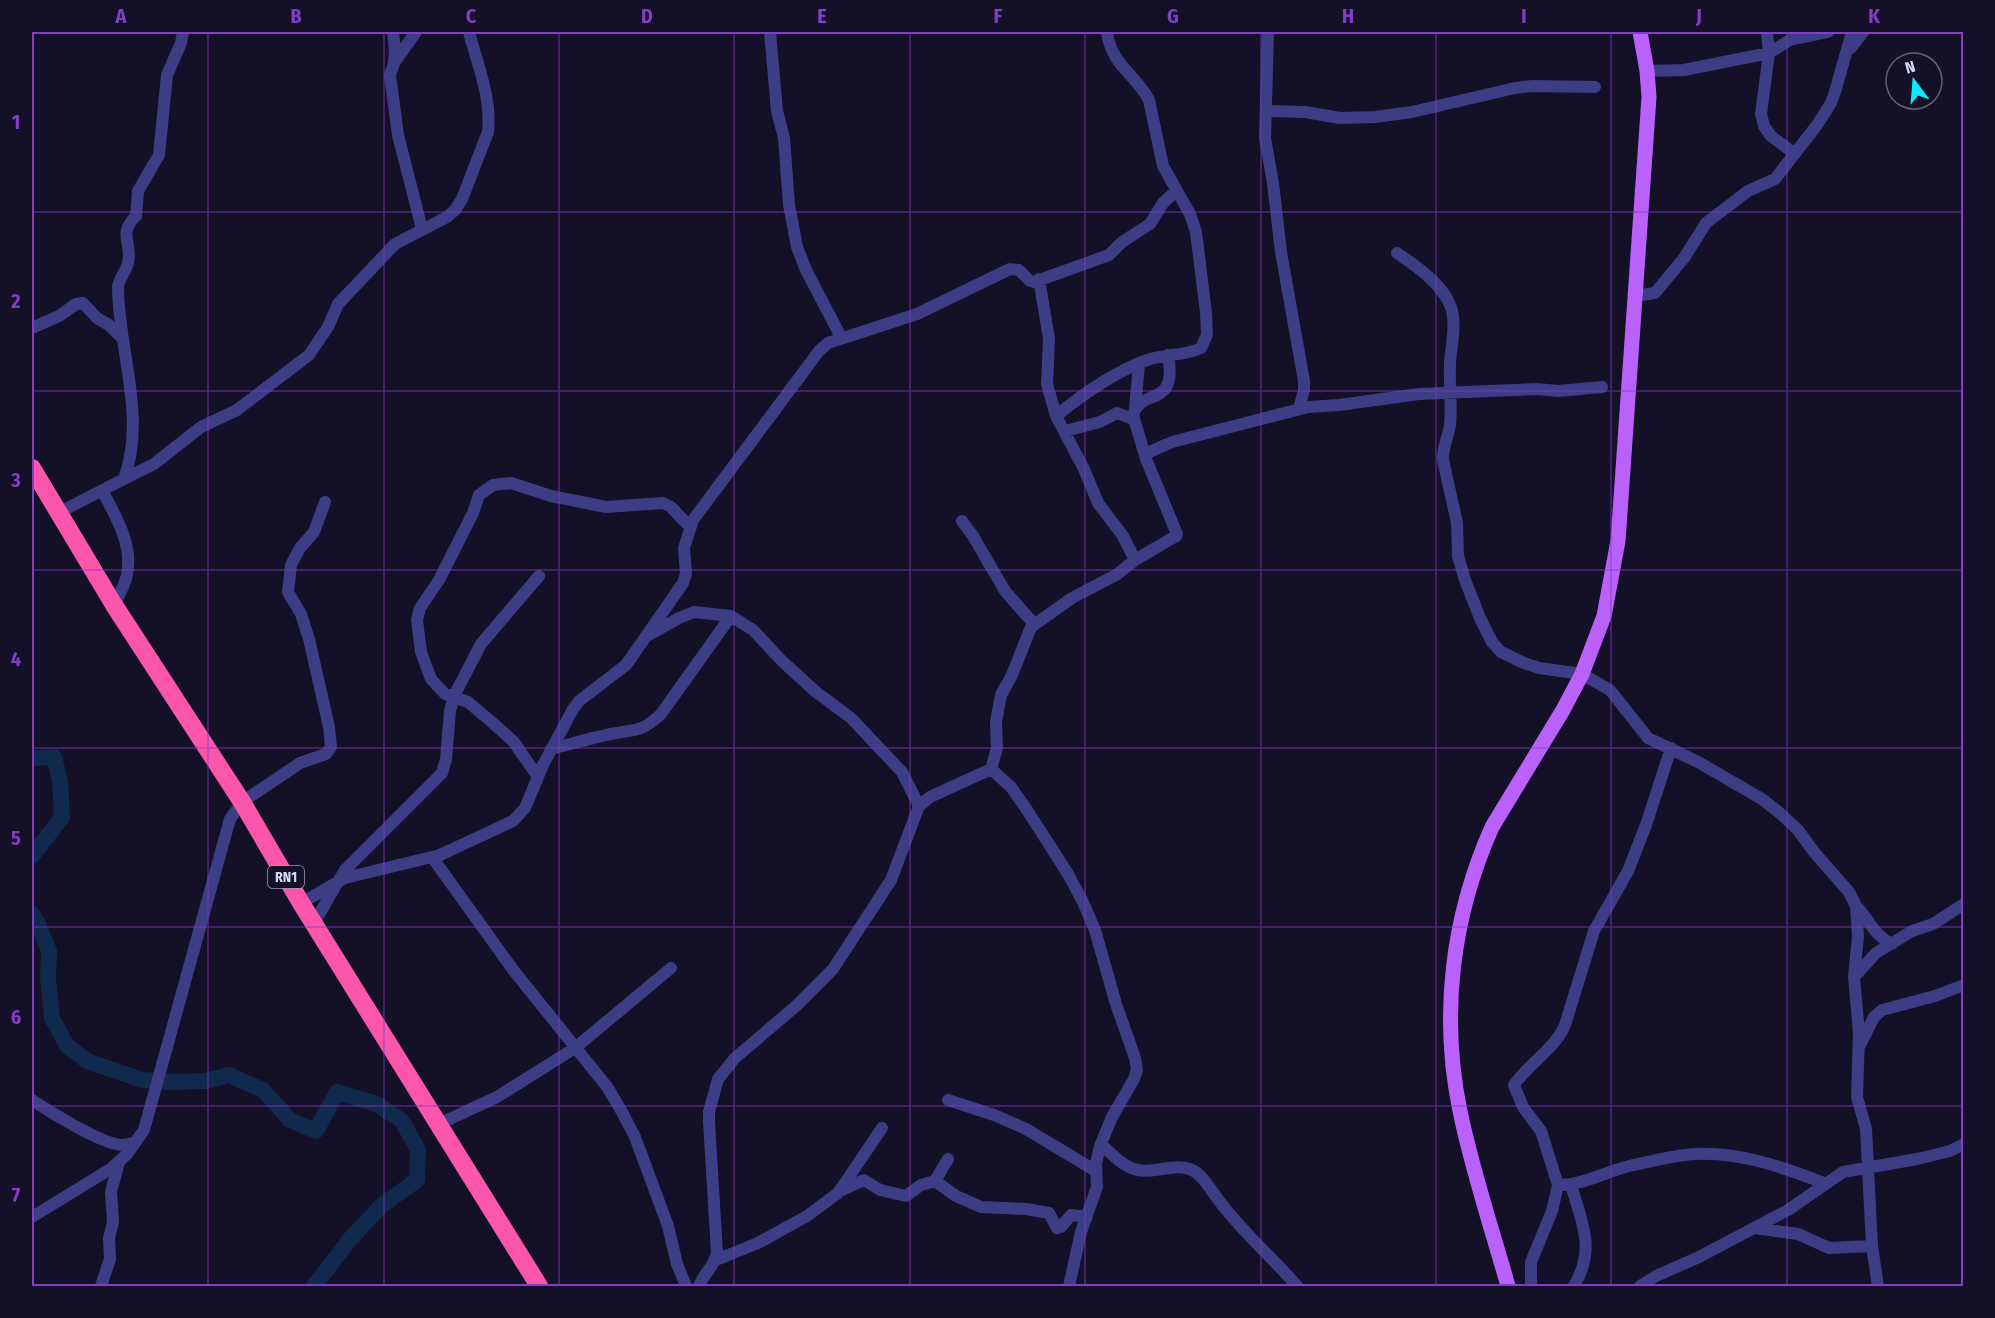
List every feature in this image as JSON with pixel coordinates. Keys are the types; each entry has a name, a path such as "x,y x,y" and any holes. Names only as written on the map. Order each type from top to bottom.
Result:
{"highway":[{"name":"RN1","path":"32,468 114,605 242,802 301,903 539,1287"}],"main road":[{"path":"1508,1287 1460,1113 1453,1063 1450,1000 1458,931 1485,843 1492,827 1557,722 1582,674 1604,616 1617,541 1649,97 1640,32"}],"street":[{"path":"124,479 129,460 132,411 118,286 128,261 126,231 136,216 138,191 158,157 167,75 183,40 183,32"},
{"path":"393,32 395,51 390,75 398,135 422,230"},
{"path":"394,63 416,32"},
{"path":"60,512 154,464 201,427 237,410 309,355 328,327 338,304 395,244 447,217 455,210 462,199 488,132 487,103 469,32"},
{"path":"770,32 777,111 784,138 789,205 797,247 806,270 841,337"},
{"path":"1056,416 1084,394 1139,364 1202,348 1207,335 1196,232 1190,214 1163,166 1149,100 1145,92 1125,72 1115,56 1107,32"},
{"path":"1268,32 1266,144 1281,252 1304,381 1299,409"},
{"path":"1767,32 1769,52 1761,114 1764,126 1771,136 1795,154"},
{"path":"1647,71 1684,70 1769,52 1790,40 1828,32"},
{"path":"1635,296 1655,293 1684,258 1706,223 1748,191 1775,179 1831,103 1852,32"},
{"path":"1847,54 1863,32"},
{"path":"1266,111 1305,112 1340,118 1376,117 1412,112 1515,88 1594,87"},
{"path":"301,903 338,881 432,857 482,837 513,821 525,808 569,715 579,701 626,665 685,578 684,548 693,520 819,351 828,343 908,317 1010,269 1019,270 1030,281 1109,255 1122,242 1150,224 1163,204 1176,191"},
{"path":"1397,253 1421,269 1432,280 1451,308 1454,327 1450,361 1450,429 1443,460 1456,524 1458,556 1480,618 1492,642 1501,652 1524,663 1539,668 1582,674 1610,690 1648,738 1671,748 1762,799 1781,814 1842,882 1856,906 1879,936 1892,944"},
{"path":"1039,279 1049,339 1047,384 1056,416 1084,469 1098,503 1123,536 1135,560"},
{"path":"32,328 59,316 75,304 83,303 97,318 111,326 124,339"},
{"path":"1065,431 1100,422 1117,413 1134,413 1168,386 1172,376 1168,355"},
{"path":"716,1260 715,1202 708,1122 718,1078 735,1058 796,1006 833,969 891,880 919,806 930,797 991,769 998,748 996,722 1001,695 1034,624 1072,598 1116,575 1135,560 1177,534 1145,454 1134,413 1139,364"},
{"path":"1145,454 1162,445 1299,409 1419,394 1558,391 1602,387"},
{"path":"538,777 513,741 479,710 468,702 445,694 440,689 426,668 422,652 418,614 424,599 440,580 482,492 494,485 511,483 551,496 606,507 663,503 671,507 690,527"},
{"path":"102,490 121,527 127,552 126,580 114,605"},
{"path":"32,1217 119,1162 147,1125 230,819 242,802 300,763 326,754 331,747 329,727 309,639 301,614 288,592 291,565 300,548 314,532 325,502"},
{"path":"962,521 1005,591 1034,624"},
{"path":"314,923 345,870 442,773 454,696 481,644 538,576"},
{"path":"644,638 694,612 731,615 753,630 774,654 816,692 851,718 902,772 919,806"},
{"path":"551,749 611,734 637,731 653,722 731,615"},
{"path":"1574,1287 1584,1267 1588,1247 1541,1131 1522,1107 1514,1085 1542,1056 1566,1025 1594,931 1628,871 1671,748"},
{"path":"991,769 1011,787 1027,810 1083,902 1095,930 1137,1070 1112,1117 1101,1144 1096,1171 1097,1187 1081,1232 1069,1287"},
{"path":"432,857 514,971 608,1088 635,1137 668,1226 677,1264 686,1287"},
{"path":"1854,976 1876,953 1912,932 1933,924 1964,904"},
{"path":"1856,906 1858,936 1854,976 1858,1050 1857,1097 1866,1129 1872,1246 1878,1287"},
{"path":"439,1124 497,1097 575,1048 671,968"},
{"path":"1858,1050 1874,1017 1882,1010 1935,996 1964,985"},
{"path":"32,1100 70,1123 108,1141 119,1145 135,1143"},
{"path":"948,1100 994,1115 1026,1130 1096,1171"},
{"path":"841,1191 882,1128"},
{"path":"1101,1144 1131,1168 1150,1171 1182,1167 1198,1174 1234,1221 1276,1262 1297,1287"},
{"path":"1640,1287 1656,1276 1699,1257 1788,1210 1843,1172 1950,1151 1964,1144"},
{"path":"1531,1287 1531,1262 1564,1185 1633,1165 1693,1154 1742,1157 1774,1165 1824,1183"},
{"path":"699,1287 702,1278 716,1260 759,1243 807,1216 841,1191 864,1180 880,1190 908,1195 921,1185 935,1181 948,1159"},
{"path":"101,1287 110,1259 109,1238 113,1222 111,1192 119,1162"},
{"path":"935,1181 956,1196 981,1207 1026,1209 1049,1213 1057,1228 1061,1227 1071,1215 1087,1217"},
{"path":"1754,1228 1798,1234 1829,1248 1872,1246"}],"waterway":[{"path":"32,758 54,757 60,781 62,817 32,856"},
{"path":"32,914 49,951 48,978 52,1018 67,1046 87,1061 142,1080 205,1081 229,1075 263,1090 290,1120 316,1131 337,1092 377,1104 402,1121 418,1150 417,1180 382,1205 351,1238 314,1286"}]}
